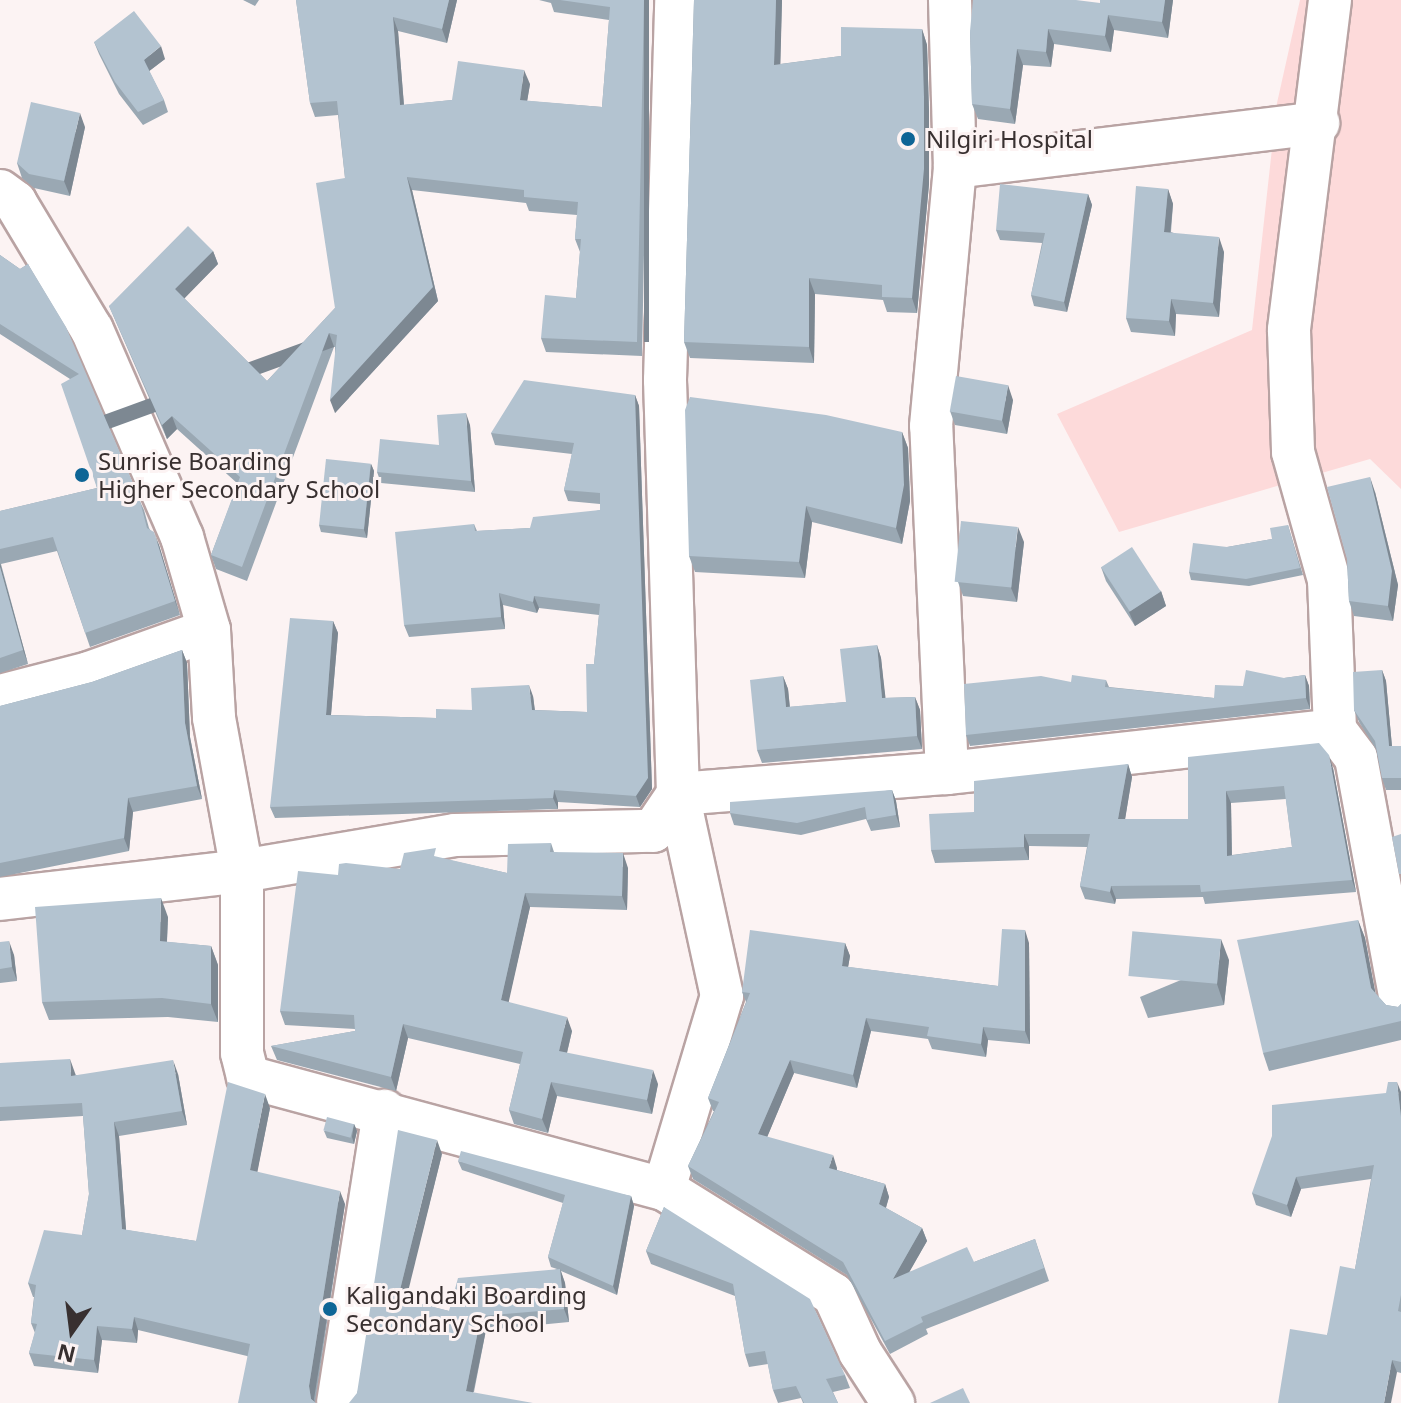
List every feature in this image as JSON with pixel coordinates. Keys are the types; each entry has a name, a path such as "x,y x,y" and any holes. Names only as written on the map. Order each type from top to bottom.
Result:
{"street":[{"path":"664,1189 722,996 678,794 665,380 676,0"},
{"path":"947,773 931,426 955,167 950,0"},
{"path":"1330,0 1318,123 1289,330 1293,452 1329,580 1335,730 1356,758 1401,1001"},
{"path":"955,167 1318,123"},
{"path":"0,191 15,202 92,330 182,537 209,630 214,718 242,871 242,1053 248,1077 384,1111 664,1189 834,1295 860,1352 893,1403"},
{"path":"0,696 89,673 209,630"},
{"path":"678,794 947,773 1335,730"},
{"path":"0,899 242,871 455,835 653,831 678,794"},
{"path":"338,1403 384,1111"}],"shaded area":[{"path":"1300,0 1401,0 1401,489 1370,459 1119,532 1057,414 1252,330 1277,103"}],"building":[{"path":"296,0 449,0 442,29 393,17 400,105 452,100 458,61 524,70 520,100 602,107 610,7 560,0 644,0 637,342 541,338 545,295 576,298 581,239 575,239 578,202 524,197 524,190 407,177 433,287 330,400 337,335 329,333 242,567 211,555 240,477 172,416 162,425 109,306 188,226 213,251 175,289 267,381 335,308 316,183 345,178 337,101 310,103"},
{"path":"694,0 776,0 774,65 841,56 841,27 922,29 924,169 912,298 882,297 882,285 809,278 809,347 684,342"},
{"path":"973,0 1076,0 1100,3 1100,0 1165,0 1162,22 1108,15 1105,36 1048,29 1046,52 1017,49 1010,109 972,104 970,31"},
{"path":"134,11 161,46 144,60 164,100 138,112 115,82 94,42"},
{"path":"31,102 80,113 64,181 29,174 17,163"},
{"path":"1000,184 1088,194 1064,302 1031,295 1045,233 996,230"},
{"path":"1136,186 1168,189 1164,232 1219,237 1213,303 1171,299 1169,321 1126,318"},
{"path":"0,255 20,269 28,264 66,327 139,497 147,528 154,532 175,601 85,633 53,537 0,549 0,511 97,488 61,384 79,374 0,324"},
{"path":"956,376 1008,385 1002,421 950,411"},
{"path":"524,380 635,395 648,778 636,796 554,790 553,798 270,807 290,618 333,621 326,715 436,718 436,709 472,710 471,688 529,685 532,710 587,712 586,664 594,664 600,604 534,596 533,602 499,593 501,617 404,625 395,532 474,524 475,531 530,528 533,517 600,510 600,493 564,490 574,443 491,433"},
{"path":"690,397 826,415 902,432 904,485 896,528 806,506 799,562 689,556 685,410"},
{"path":"466,413 471,481 377,472 380,439 439,445 437,415"},
{"path":"326,459 371,464 364,529 319,525"},
{"path":"1370,477 1392,571 1388,606 1349,601 1347,559 1327,487"},
{"path":"961,521 1018,527 1011,588 955,582"},
{"path":"1288,525 1300,568 1246,579 1189,572 1193,543 1227,547 1272,539 1270,528"},
{"path":"1132,547 1161,591 1130,612 1101,567"},
{"path":"0,567 23,650 0,658"},
{"path":"877,645 882,698 915,697 917,736 757,750 750,680 783,676 786,707 846,702 840,649"},
{"path":"182,650 185,723 197,786 128,798 124,838 0,863 0,706 92,682"},
{"path":"1246,670 1284,678 1305,675 1306,698 966,735 964,684 1041,676 1071,682 1072,675 1106,680 1105,687 1214,698 1215,685 1243,686"},
{"path":"1382,670 1389,746 1401,746 1401,778 1382,778 1375,741 1354,710 1353,672"},
{"path":"1319,743 1329,755 1352,880 1201,892 1200,885 1111,886 1110,892 1080,886 1090,834 1024,834 1024,847 931,850 929,814 974,812 974,781 1128,764 1118,819 1188,819 1188,757","holes":["1284,786 1292,847 1227,856 1226,791"]},
{"path":"892,790 896,815 867,820 865,807 797,823 730,813 730,802"},
{"path":"1401,834 1401,874 1399,874 1392,837"},
{"path":"551,843 550,852 623,853 622,896 525,893 501,1000 567,1017 559,1051 653,1070 647,1100 551,1082 542,1119 509,1110 523,1052 403,1024 391,1077 271,1046 355,1031 354,1015 280,1011 298,871 338,875 339,864 346,863 400,869 404,853 436,848 434,856 507,873 508,844"},
{"path":"161,898 160,941 211,946 211,1004 162,998 42,1002 35,907"},
{"path":"1358,920 1371,988 1386,1005 1398,1007 1401,1004 1401,1021 1263,1053 1237,940"},
{"path":"1002,929 1025,930 1025,1031 983,1027 981,1044 927,1036 929,1027 866,1018 853,1075 790,1060 758,1134 833,1155 829,1168 885,1184 879,1204 922,1228 893,1279 967,1247 974,1262 1035,1239 1044,1268 921,1317 923,1322 885,1341 843,1262 688,1166 719,1102 708,1098 750,993 742,992 750,930 845,943 842,966 998,986"},
{"path":"1132,931 1221,939 1217,984 1128,976"},
{"path":"9,941 12,967 0,969 0,942"},
{"path":"70,1059 71,1076 173,1060 182,1111 114,1122 122,1229 196,1241 228,1082 265,1094 250,1170 340,1191 309,1386 311,1399 316,1403 238,1403 250,1344 134,1317 132,1329 97,1326 94,1360 29,1353 37,1324 31,1323 36,1285 28,1283 44,1230 82,1235 89,1194 82,1103 0,1107 0,1063"},
{"path":"1388,1082 1397,1082 1401,1117 1401,1295 1398,1311 1401,1312 1401,1362 1392,1360 1384,1403 1278,1403 1290,1329 1327,1335 1340,1266 1355,1269 1374,1165 1296,1177 1287,1205 1252,1193 1272,1136 1272,1105 1386,1093"},
{"path":"327,1117 354,1124 350,1138 323,1131"},
{"path":"398,1130 437,1140 398,1298 449,1311 458,1278 560,1269 564,1309 481,1316 466,1391 533,1403 349,1403 357,1393"},
{"path":"461,1151 631,1196 613,1286 548,1257 565,1195 458,1161"},
{"path":"664,1207 810,1299 845,1375 826,1379 838,1403 804,1403 796,1386 773,1390 765,1351 745,1354 733,1284 646,1251"},
{"path":"963,1388 970,1403 930,1403"}],"place":[{"name":"Nilgiri Hospital","path":"908,139"},
{"name":"Sunrise Boarding Higher Secondary School","path":"82,475"},
{"name":"Kaligandaki Boarding Secondary School","path":"330,1309"}]}
